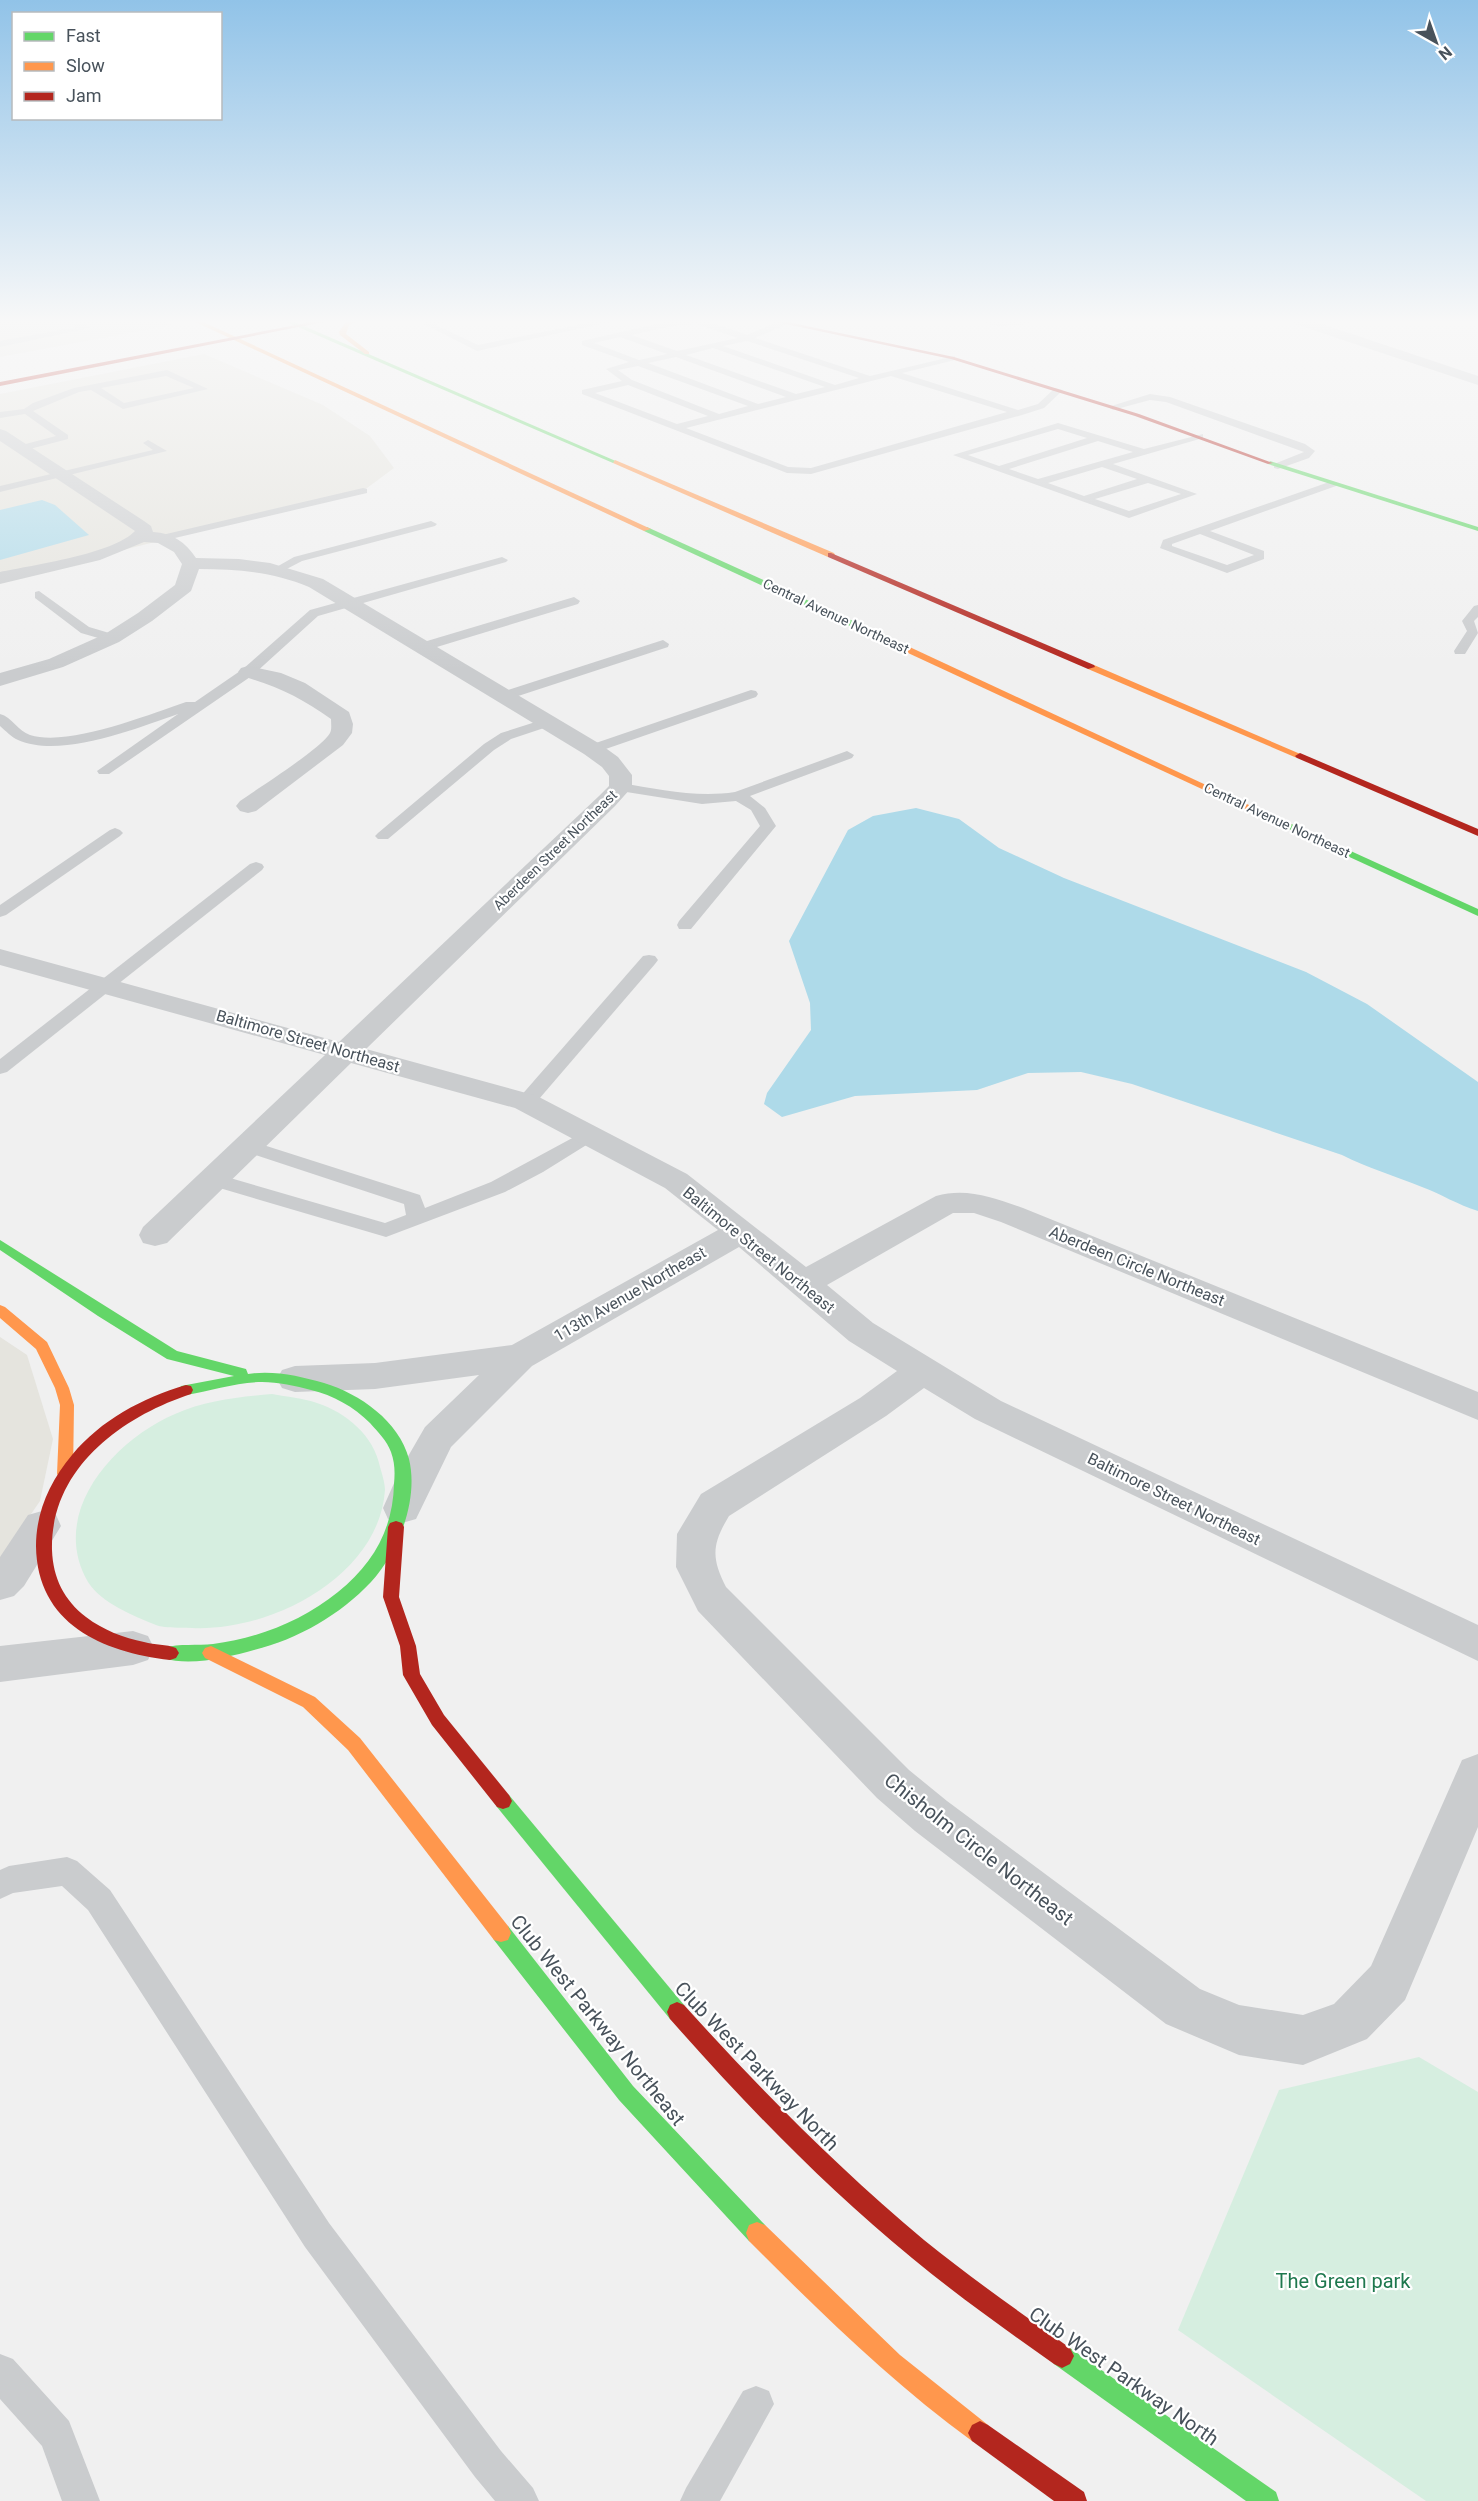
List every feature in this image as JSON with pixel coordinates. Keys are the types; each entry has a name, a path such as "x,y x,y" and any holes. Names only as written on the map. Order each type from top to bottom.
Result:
{"main road":[{"name":"Central Avenue Northeast","path":"447,437 1478,913"},
{"path":"557,437 1478,833"},
{"path":"1200,437 1332,484 1478,529"},
{"path":"0,1244 172,1355 261,1377"},
{"path":"0,1310 42,1346 62,1388 67,1405 65,1474"},
{"path":"261,1377 216,1382 171,1395 130,1415 94,1442 65,1474 51,1500 42,1526 43,1566 58,1602 89,1630 133,1648 171,1654 211,1653 260,1642 307,1622 347,1594 377,1562 399,1517"},
{"name":"Club West Parkway North","path":"261,1377 295,1379 344,1395 381,1423 402,1462 391,1597 408,1646 412,1675 438,1720 653,1985 718,2059 796,2139 900,2234 1012,2321 1267,2501"},
{"name":"Club West Parkway Northeast","path":"211,1653 309,1701 354,1744 626,2093 732,2209 847,2322 955,2416 1075,2501"}],"street":[{"path":"0,578 130,545 141,537 145,530 4,437"},
{"path":"0,680 56,663 112,638 184,588 191,564 180,548 162,538 141,537"},
{"name":"Aberdeen Street Northeast","path":"154,1235 620,787 621,775 610,762 592,749 316,583 279,569 241,564 191,564"},
{"path":"248,672 270,675 286,681 341,717 342,727 340,737 325,750 248,806"},
{"name":"Baltimore Street Northeast","path":"0,957 526,1102 676,1181 742,1232 861,1332 988,1410 1478,1644"},
{"name":"Aberdeen Circle Northeast","path":"802,1284 947,1203 976,1203 1012,1215 1478,1407"},
{"name":"113th Avenue Northeast","path":"399,1517 418,1473 438,1437 520,1357 712,1246 742,1232"},
{"name":"113th Avenue Northeast","path":"295,1379 375,1376 520,1357"},
{"name":"Chisholm Circle Northeast","path":"922,1371 873,1407 714,1505 697,1534 696,1567 712,1599 893,1784 931,1816 1183,2007 1239,2030 1303,2040 1350,2022 1388,1983 1478,1774"},
{"path":"0,1584 10,1575 42,1526"},
{"path":"0,1664 133,1648"}],"lane":[{"path":"22,448 64,437"},
{"path":"699,437 787,470 811,471 934,437"},
{"path":"1021,437 958,455 1128,515 1192,494 1103,464"},
{"path":"1094,437 1143,452"},
{"path":"1037,483 1196,437"},
{"path":"1275,437 1310,451 1305,456 1278,466"},
{"path":"1000,469 1098,438"},
{"path":"0,489 162,451 148,443"},
{"path":"1085,500 1148,479"},
{"path":"1201,531 1260,553 1260,557 1227,569 1166,548 1167,542 1332,484"},
{"path":"162,538 363,491"},
{"path":"279,569 298,559 431,524"},
{"path":"104,771 248,672 314,613 502,560"},
{"path":"39,595 85,630 112,638"},
{"path":"422,647 574,601"},
{"path":"1460,651 1473,631 1468,621 1478,609"},
{"path":"504,696 663,644"},
{"path":"592,749 751,694"},
{"path":"0,718 17,734 27,739 43,742 63,741 85,737 211,699"},
{"path":"383,836 489,747 506,736 548,722"},
{"path":"620,787 702,800 738,796 847,755"},
{"path":"685,925 768,826 764,815 754,803 738,796"},
{"path":"0,912 115,833"},
{"path":"0,1068 256,867"},
{"path":"526,1102 649,960"},
{"path":"213,1179 386,1230 498,1187 536,1168 589,1135"},
{"path":"247,1146 413,1200 417,1219"},
{"path":"0,1885 9,1880 67,1871 99,1900 317,2235 488,2464 520,2501"},
{"path":"0,2372 56,2434 81,2501"},
{"path":"699,2501 756,2404"}],"shaded area":[{"path":"0,437 371,437 394,468 363,491 0,580"},
{"path":"0,1337 27,1355 53,1439 40,1501 0,1559"}],"green space":[{"path":"272,1394 317,1403 339,1413 358,1427 372,1445 377,1456 385,1490 378,1521 363,1549 342,1573 316,1593 286,1609 254,1620 222,1627 160,1626 128,1613 94,1590 88,1582 78,1556 76,1530 82,1505 94,1482 110,1460 152,1426 187,1409 211,1402"},
{"name":"The Green park","path":"1419,2057 1478,2092 1478,2501 1426,2501 1178,2330 1279,2090"}],"water":[{"path":"42,500 55,505 89,535 0,560 0,510"},
{"path":"916,808 959,819 999,848 1064,878 1306,972 1367,1004 1478,1082 1478,1211 1342,1155 1132,1084 1081,1072 1028,1073 977,1090 855,1096 782,1117 764,1104 767,1093 811,1030 810,1003 789,941 848,830 873,816"}],"traffic: fast":[{"path":"556,437 615,462"},
{"path":"1270,463 1478,529"},
{"path":"647,529 883,638"},
{"path":"1287,825 1478,913"},
{"path":"0,1244 103,1313 172,1355 241,1373"},
{"path":"170,1653 200,1653 230,1649 290,1630 318,1615 344,1597 366,1576 384,1552 395,1529 401,1496 402,1464 397,1449 383,1428 357,1404 328,1389 296,1381 261,1377"},
{"path":"186,1390 261,1377"},
{"path":"503,1801 677,2012"},
{"path":"501,1933 626,2093 757,2233"},
{"path":"1062,2356 1267,2501"}],"traffic: slow":[{"path":"447,437 647,529"},
{"path":"615,462 831,555"},
{"path":"883,638 1287,825"},
{"path":"1091,667 1300,756"},
{"path":"0,1310 42,1346 62,1388 67,1405 65,1474"},
{"path":"211,1653 309,1702 354,1744 501,1933"},
{"path":"757,2233 892,2363 980,2433"}],"traffic: jam":[{"path":"1197,437 1270,463"},
{"path":"831,555 1091,667"},
{"path":"1300,756 1478,833"},
{"path":"170,1653 122,1644 100,1635 63,1607 51,1588 44,1566 44,1540 47,1517 54,1495 64,1476 92,1443 127,1416 186,1390"},
{"path":"396,1527 391,1597 408,1646 412,1675 438,1720 503,1801"},
{"path":"677,2012 784,2127 870,2207 958,2281 1062,2356"},
{"path":"980,2433 1075,2501"}]}
